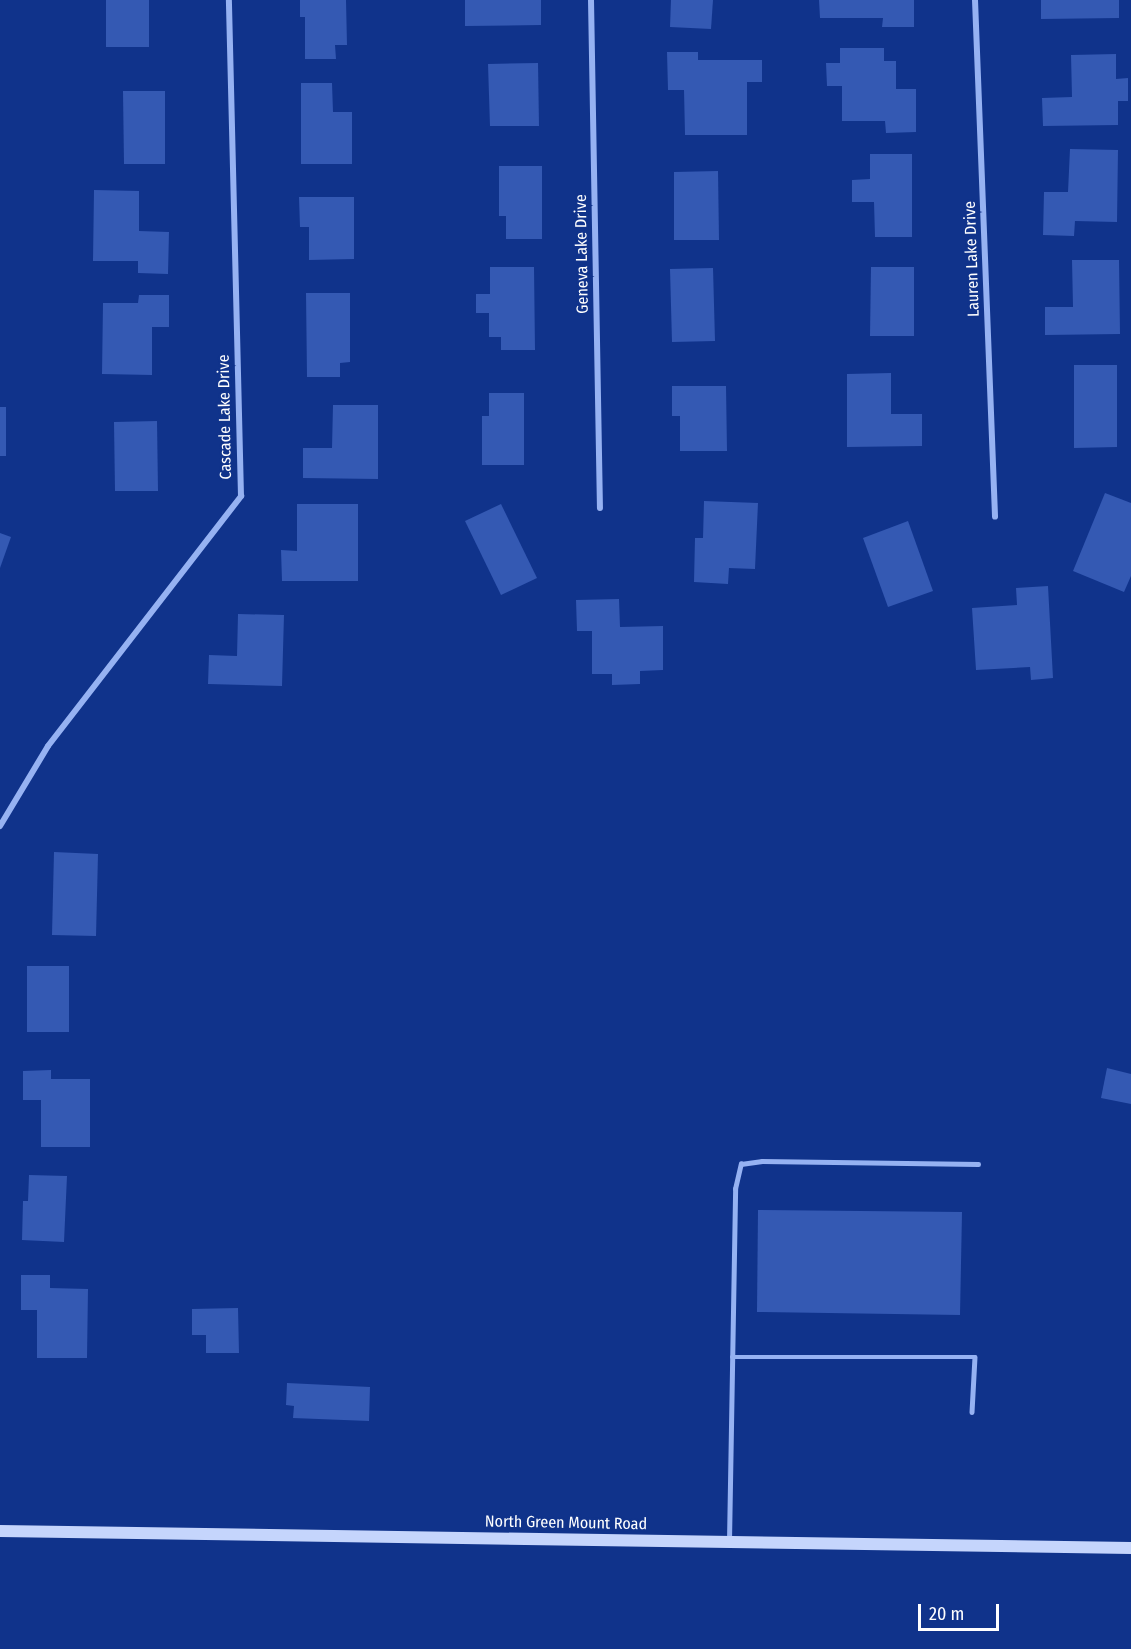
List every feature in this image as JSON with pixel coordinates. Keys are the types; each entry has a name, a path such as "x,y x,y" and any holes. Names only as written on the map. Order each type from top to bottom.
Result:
{"street":[{"name":"Cascade Lake Drive","path":"0,826 48,746 241,496 229,0"},
{"name":"Geneva Lake Drive","path":"591,0 600,508"},
{"name":"Lauren Lake Drive","path":"975,0 995,517"},
{"name":"North Green Mount Road","path":"0,1531 1131,1548"}],"lane":[{"path":"729,1541 735,1190 741,1164 762,1161 978,1164"},
{"path":"732,1357 975,1357 972,1412"}],"building":[{"path":"106,0 149,0 149,47 106,47"},
{"path":"300,0 346,0 347,45 335,45 336,59 305,59 305,17 300,17"},
{"path":"465,0 541,0 541,25 465,26"},
{"path":"671,0 713,0 711,29 670,27"},
{"path":"819,0 914,0 914,27 882,27 883,18 820,18"},
{"path":"1041,0 1119,0 1119,18 1041,19"},
{"path":"840,48 884,48 884,61 896,61 896,89 916,89 916,132 886,133 885,121 842,121 842,86 827,86 826,63 840,63"},
{"path":"667,52 698,52 698,60 762,60 762,82 747,82 747,135 685,135 684,90 668,90"},
{"path":"1116,54 1116,79 1128,78 1128,101 1118,101 1118,125 1043,126 1042,98 1072,97 1071,55"},
{"path":"538,63 539,126 490,126 488,64"},
{"path":"301,83 332,83 333,112 352,112 352,164 301,164"},
{"path":"123,91 165,91 165,164 124,164"},
{"path":"1070,149 1118,150 1117,222 1075,221 1074,236 1043,235 1044,192 1068,192"},
{"path":"870,154 912,154 912,237 875,237 874,202 852,202 852,180 870,179"},
{"path":"499,166 542,166 542,239 506,239 506,216 499,216"},
{"path":"718,171 719,240 674,240 674,172"},
{"path":"94,190 139,191 139,231 169,232 168,274 138,273 138,261 93,261"},
{"path":"299,197 354,197 354,259 309,260 309,227 300,227"},
{"path":"1072,260 1119,260 1120,334 1045,335 1045,307 1073,307"},
{"path":"490,267 534,267 535,350 501,350 501,337 489,337 489,313 476,313 476,294 490,294"},
{"path":"871,267 914,267 914,336 870,336"},
{"path":"713,268 715,341 672,342 670,269"},
{"path":"306,293 350,293 350,362 340,363 340,377 307,377"},
{"path":"139,295 169,295 169,327 152,327 152,375 102,374 103,303 138,303"},
{"path":"1074,365 1117,365 1117,447 1074,448"},
{"path":"891,373 891,414 922,414 922,446 847,447 847,374"},
{"path":"672,386 726,386 727,451 680,451 680,416 672,416"},
{"path":"489,393 524,393 524,465 482,465 482,416 489,416"},
{"path":"333,405 378,405 378,479 303,478 303,448 332,448"},
{"path":"0,407 6,407 6,456 0,456"},
{"path":"157,421 158,491 115,491 114,422"},
{"path":"1105,493 1131,503 1131,576 1124,592 1073,571"},
{"path":"704,501 758,503 755,569 729,568 728,584 694,582 695,538 703,538"},
{"path":"297,504 358,504 358,581 282,581 281,550 297,551"},
{"path":"501,504 537,578 501,595 465,521"},
{"path":"908,521 933,591 888,607 863,538"},
{"path":"0,533 11,537 0,568"},
{"path":"1048,586 1053,678 1031,680 1030,667 976,670 972,608 1017,605 1016,588"},
{"path":"619,599 620,627 663,626 663,670 640,671 640,684 612,685 612,674 592,674 592,631 577,631 576,600"},
{"path":"238,614 284,615 282,686 208,684 209,655 237,656"},
{"path":"54,852 98,854 96,936 52,935"},
{"path":"27,966 69,966 69,1032 27,1032"},
{"path":"1107,1068 1131,1074 1131,1104 1101,1098"},
{"path":"51,1070 51,1079 90,1079 90,1147 41,1147 41,1100 23,1100 23,1071"},
{"path":"29,1175 67,1176 64,1242 22,1240 23,1201 28,1201"},
{"path":"758,1210 962,1212 960,1315 757,1312"},
{"path":"21,1275 50,1275 50,1288 88,1289 87,1358 37,1358 37,1310 21,1310"},
{"path":"238,1308 239,1353 206,1353 206,1335 192,1335 192,1309"},
{"path":"287,1383 370,1387 369,1421 293,1418 294,1406 286,1405"}]}
